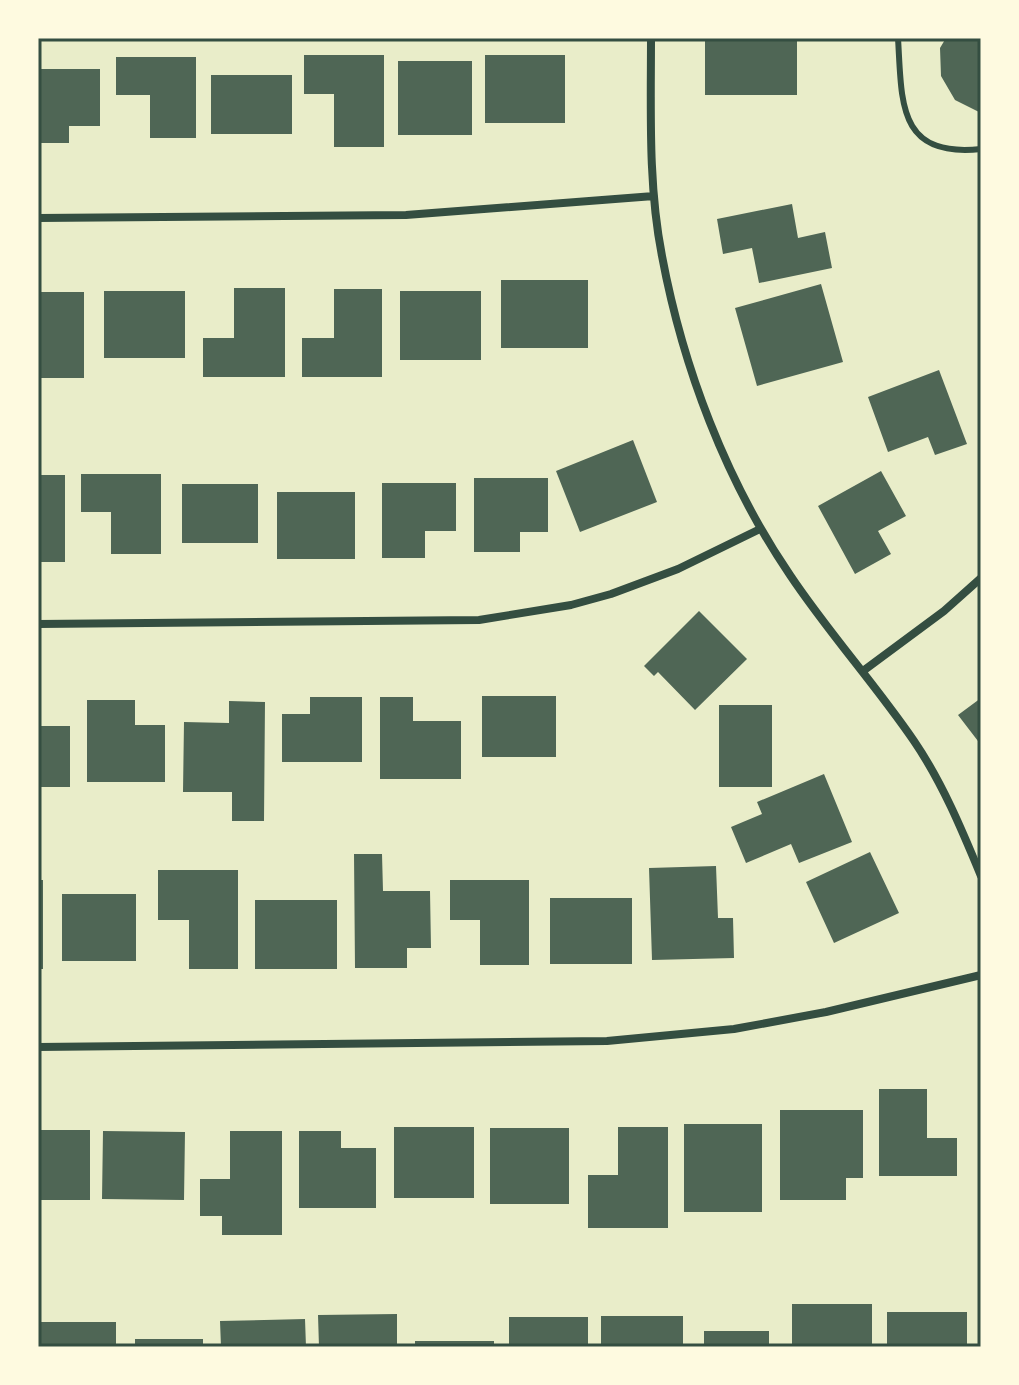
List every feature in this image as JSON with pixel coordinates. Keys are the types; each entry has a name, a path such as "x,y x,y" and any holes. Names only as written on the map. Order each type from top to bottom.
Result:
{"street":[{"path":"651,38 654,196 662,256 684,344 715,435 760,529 791,577 916,743 958,821 981,876"},
{"path":"38,218 406,215 654,196"},
{"path":"38,624 479,620 571,605 611,594 678,569 760,529"},
{"path":"863,671 944,611 981,578"},
{"path":"38,1047 607,1041 734,1029 826,1012 981,975"}],"lane":[{"path":"898,38 902,96 909,120 918,136 933,147 963,151 981,149"}],"building":[{"path":"705,38 797,38 797,95 705,95"},
{"path":"946,38 981,38 981,113 955,100 941,76 940,48"},
{"path":"304,55 384,55 384,147 334,147 334,94 304,94"},
{"path":"485,55 565,55 565,123 485,123"},
{"path":"116,57 196,57 196,138 150,138 150,95 116,95"},
{"path":"398,61 472,61 472,135 398,135"},
{"path":"38,69 100,69 100,126 69,126 69,143 38,143"},
{"path":"211,75 292,75 292,134 211,134"},
{"path":"792,204 798,238 825,232 832,268 759,283 752,248 723,254 717,219"},
{"path":"501,280 588,280 588,348 501,348"},
{"path":"821,284 843,362 757,386 735,308"},
{"path":"234,288 285,288 285,377 203,377 203,338 234,338"},
{"path":"334,289 382,289 382,377 302,377 302,338 334,338"},
{"path":"104,291 185,291 185,358 104,358"},
{"path":"400,291 481,291 481,360 400,360"},
{"path":"38,292 84,292 84,378 38,378"},
{"path":"939,370 967,444 935,455 928,437 888,452 868,397"},
{"path":"633,440 657,502 580,532 556,471"},
{"path":"881,471 906,516 878,531 891,554 855,574 818,506"},
{"path":"81,474 161,474 161,554 111,554 111,512 81,512"},
{"path":"38,475 65,475 65,562 38,562"},
{"path":"474,478 548,478 548,532 520,532 520,552 474,552"},
{"path":"382,483 456,483 456,531 425,531 425,558 382,558"},
{"path":"182,484 258,484 258,543 182,543"},
{"path":"277,492 355,492 355,559 277,559"},
{"path":"699,611 747,659 695,710 658,672 654,676 644,666"},
{"path":"482,696 556,696 556,757 482,757"},
{"path":"310,697 362,697 362,762 282,762 282,714 310,714"},
{"path":"380,697 413,697 413,721 461,721 461,779 380,779"},
{"path":"981,698 981,745 958,715"},
{"path":"87,700 135,700 135,725 165,725 165,782 87,782"},
{"path":"229,701 265,702 264,821 232,821 232,792 183,792 184,722 229,723"},
{"path":"719,705 772,705 772,787 719,787"},
{"path":"38,726 70,726 70,787 38,787"},
{"path":"824,774 852,842 799,863 791,844 746,863 731,827 762,814 757,802"},
{"path":"870,852 899,913 834,943 806,882"},
{"path":"354,854 382,854 383,891 430,891 431,948 407,948 407,968 355,968"},
{"path":"716,866 718,918 733,918 734,958 652,960 649,868"},
{"path":"158,870 238,870 238,969 189,969 189,920 158,920"},
{"path":"38,880 43,880 43,969 38,969"},
{"path":"450,880 529,880 529,965 480,965 480,920 450,920"},
{"path":"62,894 136,894 136,961 62,961"},
{"path":"550,898 632,898 632,964 550,964"},
{"path":"255,900 337,900 337,969 255,969"},
{"path":"879,1089 927,1089 927,1138 957,1138 957,1176 879,1176"},
{"path":"780,1110 863,1110 863,1178 846,1178 846,1200 780,1200"},
{"path":"684,1124 762,1124 762,1212 684,1212"},
{"path":"394,1127 474,1127 474,1198 394,1198"},
{"path":"618,1127 668,1127 668,1228 588,1228 588,1175 618,1175"},
{"path":"490,1128 569,1128 569,1204 490,1204"},
{"path":"38,1130 90,1130 90,1200 38,1200"},
{"path":"103,1131 185,1132 184,1200 102,1199"},
{"path":"230,1131 282,1131 282,1235 222,1235 222,1216 200,1216 200,1179 230,1179"},
{"path":"299,1131 341,1131 341,1148 376,1148 376,1208 299,1208"},
{"path":"792,1304 872,1304 872,1347 792,1347"},
{"path":"887,1312 967,1312 967,1347 887,1347"},
{"path":"397,1314 397,1347 319,1347 318,1315"},
{"path":"601,1316 683,1316 683,1347 601,1347"},
{"path":"509,1317 588,1317 588,1347 509,1347"},
{"path":"305,1319 306,1347 221,1347 220,1321"},
{"path":"38,1322 116,1322 116,1347 38,1347"},
{"path":"704,1331 769,1331 769,1347 704,1347"},
{"path":"135,1339 203,1339 203,1347 135,1347"},
{"path":"415,1341 494,1341 494,1347 415,1347"}]}
